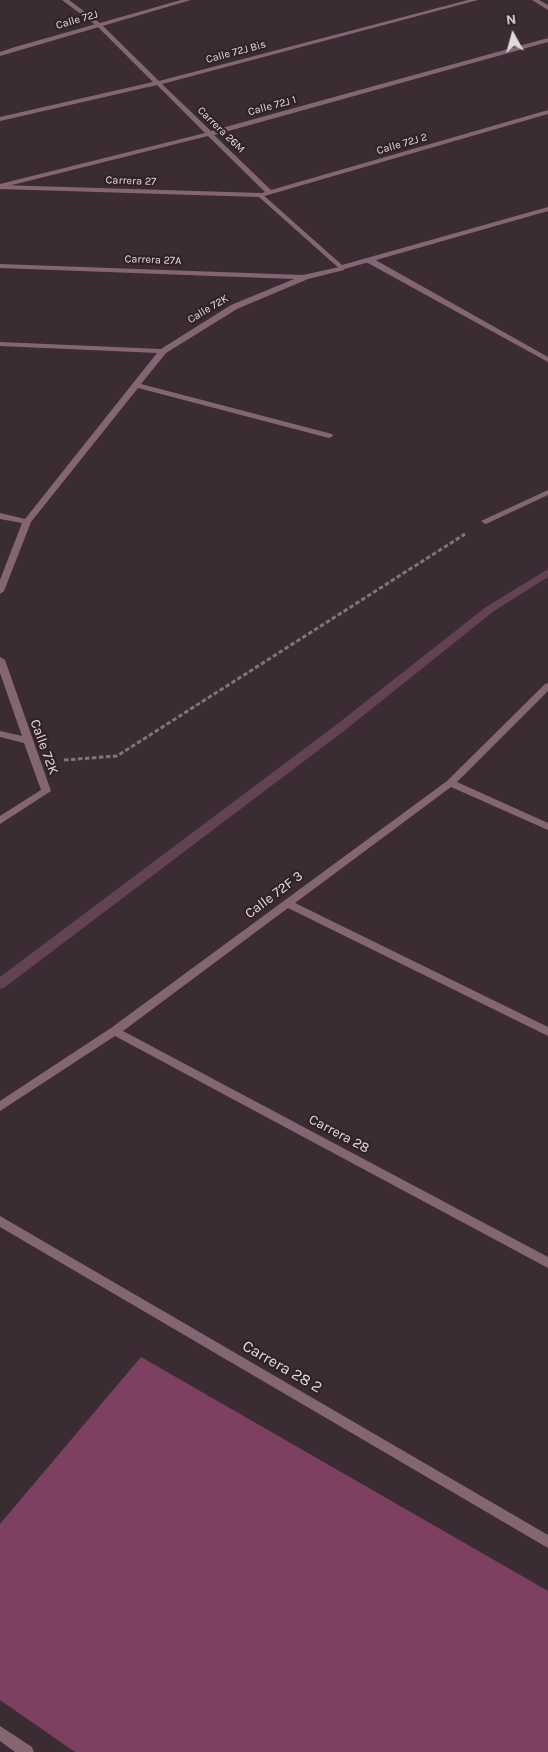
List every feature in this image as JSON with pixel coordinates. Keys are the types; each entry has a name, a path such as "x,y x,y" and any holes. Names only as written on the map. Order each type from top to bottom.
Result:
{"street":[{"path":"65,0 99,24"},
{"name":"Calle 72J","path":"0,54 99,24 188,0"},
{"name":"Calle 72J Bis","path":"0,119 158,83 475,0"},
{"path":"535,0 548,8"},
{"name":"Carrera 26M","path":"99,24 270,193"},
{"name":"Calle 72J 1","path":"0,186 209,134 548,40"},
{"name":"Calle 72J 2","path":"261,196 548,112"},
{"name":"Carrera 27","path":"0,186 261,196"},
{"path":"261,196 341,268"},
{"name":"Calle 72K","path":"0,591 27,522 163,350 234,307 305,277 548,209"},
{"path":"369,260 548,360"},
{"name":"Carrera 27A","path":"0,266 305,277"},
{"path":"0,344 163,350"},
{"path":"136,385 329,436"},
{"path":"485,521 548,492"},
{"path":"0,516 27,522"},
{"name":"Calle 72K","path":"0,660 46,791 0,821"},
{"name":"Calle 72F 3","path":"0,1107 115,1031 286,902 450,783 548,686"},
{"path":"0,734 27,740"},
{"path":"450,783 548,826"},
{"path":"286,902 548,1032"},
{"name":"Carrera 28","path":"115,1031 548,1263"},
{"name":"Carrera 28 2","path":"0,1221 548,1542"},
{"path":"0,1733 27,1752"}],"path":[{"path":"36,763 117,756 485,521"}],"shaded area":[{"path":"141,1357 548,1591 548,1752 75,1752 0,1700 0,1524"}],"waterway":[{"path":"0,984 340,728 490,609 548,572"}]}
